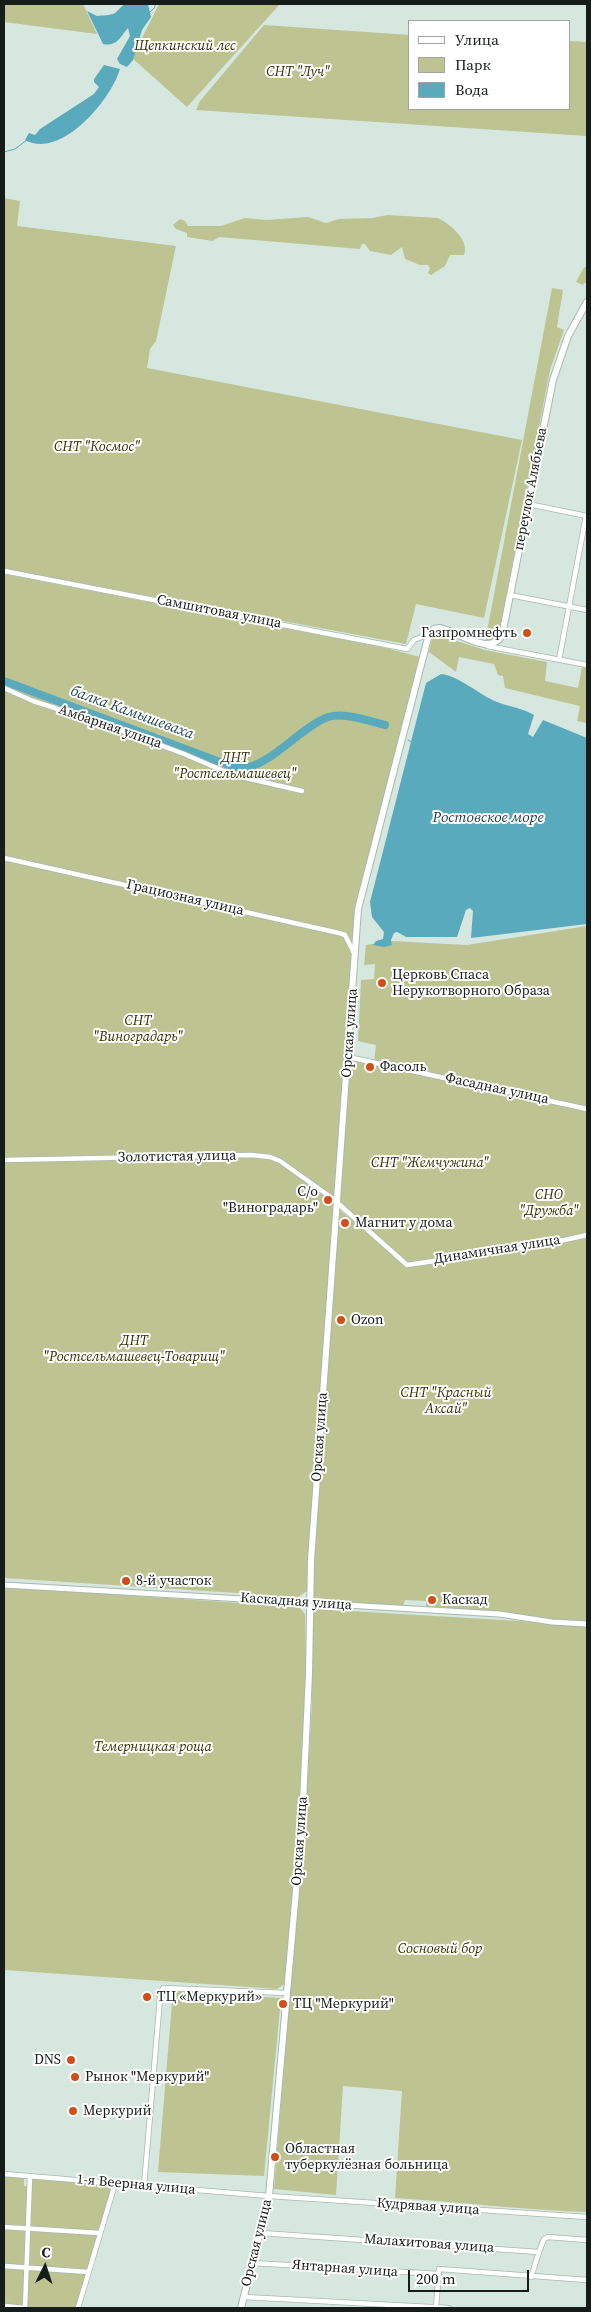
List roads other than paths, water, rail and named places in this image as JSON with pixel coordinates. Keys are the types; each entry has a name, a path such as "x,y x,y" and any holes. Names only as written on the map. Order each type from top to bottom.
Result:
{"main road":[{"name":"переулок Алябьева","path":"487,646 495,644 502,635 553,380 572,325 587,302"},
{"path":"429,634 436,628 445,629 487,646"},
{"name":"Орская улица","path":"241,2308 269,2196 302,1823 309,1674 310,1603 358,908 429,634"}],"street":[{"path":"528,504 587,516 559,660"},
{"name":"Самшитовая улица","path":"4,571 407,649 414,640 429,634"},
{"path":"510,595 587,610"},
{"path":"487,646 587,666"},
{"name":"Амбарная улица","path":"4,688 33,701 107,725 184,754 233,775 302,791"},
{"name":"Грациозная улица","path":"4,858 339,932 345,935 355,955"},
{"name":"Фасадная улица","path":"348,1057 587,1109"},
{"name":"Золотистая улица","path":"4,1160 261,1155 280,1161 337,1203 407,1265"},
{"name":"Динамичная улица","path":"407,1265 537,1246 587,1235"},
{"name":"Каскадная улица","path":"4,1585 499,1614 552,1622 587,1624"},
{"path":"144,2186 160,1998 163,1988 287,1993"},
{"name":"1-я Веерная улица","path":"4,2174 269,2196"},
{"path":"4,2306 25,2308 30,2176"},
{"path":"78,2308 115,2184"},
{"name":"Кудрявая улица","path":"269,2196 587,2217"},
{"path":"4,2227 99,2233"},
{"name":"Малахитовая улица","path":"261,2232 539,2252"},
{"path":"531,2277 544,2239 548,2237 587,2240"},
{"name":"Янтарная улица","path":"253,2263 587,2280"},
{"path":"4,2266 88,2272"},
{"path":"436,2308 438,2272"},
{"path":"244,2297 449,2308"}],"water":[{"path":"125,4 148,4 151,17 142,30 133,60 127,67 120,64 117,59 130,36 128,28 115,43 103,44 87,11 97,16 111,15"},
{"path":"104,65 120,69 115,82 106,96 83,124 54,142 39,144 25,140 29,133 35,135 40,129 94,94 99,87 94,82 94,79"},
{"name":"Ростовское море","path":"441,674 455,678 490,699 534,715 528,734 533,737 543,720 587,738 587,924 471,938 473,911 470,908 466,910 457,937 406,937 397,932 394,933 391,940 392,945 384,947 373,945 376,941 383,939 384,932 372,917 370,902 426,683"}],"waterway":[{"path":"149,13 155,7 155,4"},
{"path":"4,152 15,149 27,140"},
{"name":"балка Камышеваха","path":"4,681 239,768 252,766 263,761 307,729 328,717 349,716 385,725"},
{"name":"балка Камышеваха","path":"408,740 412,742"}],"place":[{"name":"Газпромнефть","path":"527,633"},
{"name":"Церковь Спаса Нерукотворного Образа","path":"382,983"},
{"name":"Фасоль","path":"370,1067"},
{"name":"С/о \"Виноградарь\"","path":"328,1200"},
{"name":"Магнит у дома","path":"345,1223"},
{"name":"Ozon","path":"341,1320"},
{"name":"8-й участок","path":"126,1581"},
{"name":"Каскад","path":"432,1600"},
{"name":"ТЦ «Меркурий»","path":"147,1997"},
{"name":"ТЦ \"Меркурий\"","path":"283,2004"},
{"name":"DNS","path":"71,2060"},
{"name":"Рынок \"Меркурий\"","path":"75,2077"},
{"name":"Меркурий","path":"73,2111"},
{"name":"Областная туберкулёзная больница","path":"275,2157"}],"park label":[{"name":"Щепкинский лес","path":"185,46"},
{"name":"СНТ \"Луч\"","path":"298,72"},
{"name":"СНТ \"Космос\"","path":"97,447"},
{"name":"ДНТ \"Ростсельмашевец\"","path":"235,766"},
{"name":"СНТ \"Виноградарь\"","path":"138,1030"},
{"name":"СНТ \"Жемчужина\"","path":"430,1163"},
{"name":"СНО \"Дружба\"","path":"549,1204"},
{"name":"ДНТ \"Ростсельмашевец-Товарищ\"","path":"134,1349"},
{"name":"СНТ \"Красный Аксай\"","path":"446,1402"},
{"name":"Темерницкая роща","path":"153,1747"},
{"name":"Сосновый бор","path":"440,1949"}]}
